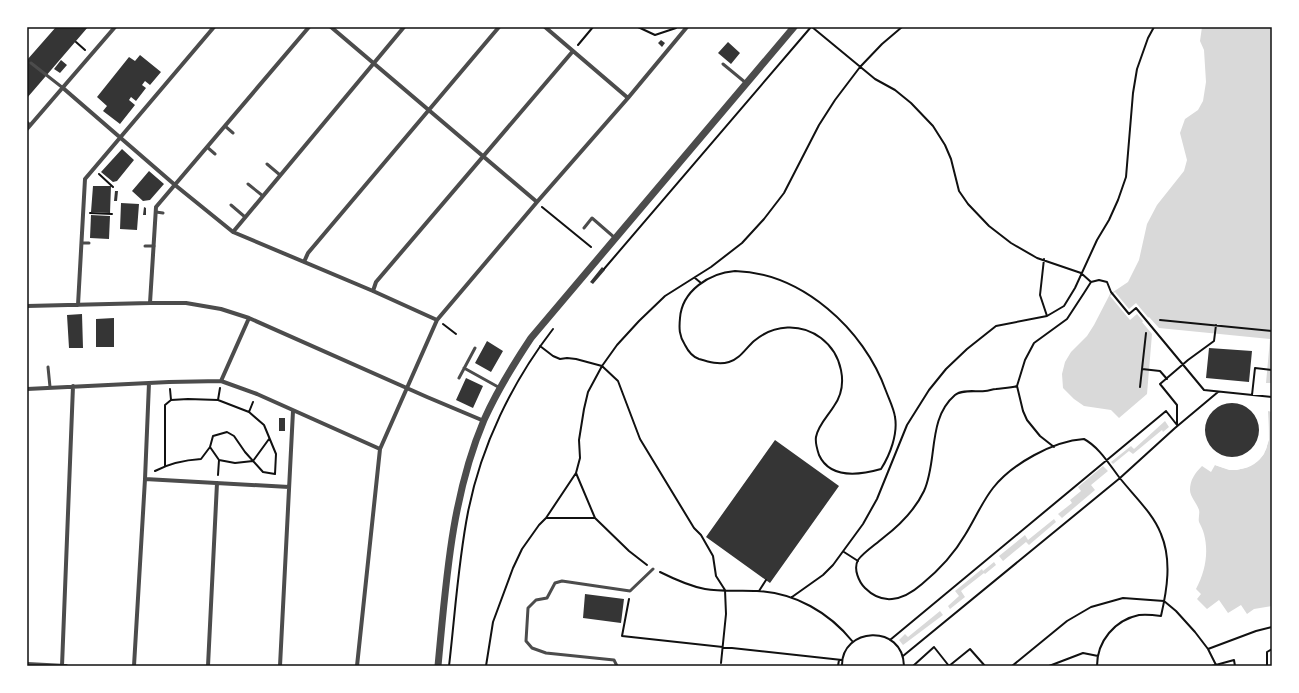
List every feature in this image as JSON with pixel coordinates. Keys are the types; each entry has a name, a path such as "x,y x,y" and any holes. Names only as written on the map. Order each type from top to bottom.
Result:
{"street":[{"path":"28,125 63,88 115,27"},
{"path":"78,305 85,179 214,27"},
{"path":"150,303 156,207 309,27"},
{"path":"331,27 536,202"},
{"path":"233,232 404,27"},
{"path":"304,262 308,253 428,109 499,27"},
{"path":"545,27 628,98"},
{"path":"357,666 380,449 437,320 536,202 628,98 687,27"},
{"path":"438,666 452,532 465,477 484,421 500,388 530,338 794,27"},
{"path":"372,291 376,282 573,51"},
{"path":"63,88 175,185 233,232 437,320"},
{"path":"27,306 186,303 221,309 249,318 484,421"},
{"path":"221,381 249,318"},
{"path":"27,389 221,381 257,394 380,449"},
{"path":"134,666 149,383"},
{"path":"62,666 73,386"},
{"path":"280,666 293,411"},
{"path":"145,480 289,487"},
{"path":"208,666 217,483"},
{"path":"27,664 66,666"}],"lane":[{"path":"31,63 63,88"},
{"path":"723,64 746,83"},
{"path":"225,126 233,133"},
{"path":"207,148 215,154"},
{"path":"268,164 280,175"},
{"path":"248,184 263,196"},
{"path":"231,206 245,217"},
{"path":"156,212 163,213"},
{"path":"584,228 592,218 615,238"},
{"path":"82,243 90,243"},
{"path":"145,246 154,246"},
{"path":"459,378 475,348"},
{"path":"48,367 50,387"},
{"path":"464,368 500,388"},
{"path":"427,397 430,392"},
{"path":"617,666 614,660 546,653 532,648 526,642 528,608 536,600 547,598 555,583 562,581 630,591 654,569"}],"path":[{"path":"579,44 593,27"},
{"path":"638,27 655,35 680,27"},
{"path":"602,272 812,27 875,79 895,90 911,103 933,126 945,144 951,159 959,191 968,204 989,226 1037,258 1044,259 1082,273 1091,282"},
{"path":"486,666 493,622 507,581 522,549 539,525 546,518 576,473 580,458 579,440 588,392 602,366 617,345 665,296 711,267 742,243 764,219 784,193 827,112 860,67 882,44 902,27"},
{"path":"792,597 823,575 833,565 844,552 863,524 878,498 907,426 928,390 946,368 996,326 1047,316 1064,306 1075,288 1097,240 1109,220 1126,177 1133,93 1137,69 1148,38 1154,27"},
{"path":"76,42 87,52"},
{"path":"93,169 113,187"},
{"path":"536,202 591,247"},
{"path":"83,213 112,214"},
{"path":"1044,259 1040,296 1047,316"},
{"path":"744,271 775,278 807,295 834,315 848,329 870,356 883,382 895,416 895,435 881,469 872,472 850,474 841,472 828,466 819,455 816,448 815,438 822,423 838,400 841,391 842,370 835,354 823,339 799,328 788,327 771,330 755,340 739,357 729,362 711,363 697,358 689,352 679,332 680,312 684,302 701,283 726,272 744,271"},
{"path":"695,278 701,283"},
{"path":"1054,447 1040,436 1027,420 1023,411 1017,386 1025,360 1034,343 1067,319 1091,282 1099,280 1107,282 1111,292 1129,314 1136,308 1204,390 1272,397"},
{"path":"437,320 456,334"},
{"path":"1160,320 1272,331"},
{"path":"449,666 462,544 468,511 486,450 498,420 517,384 540,346 557,324"},
{"path":"1177,425 1177,405 1160,384 1214,341 1216,325"},
{"path":"1140,387 1146,332"},
{"path":"540,346 553,356 560,359 576,359 602,366 618,381 640,439 694,528 701,535 714,556 716,576 725,590 726,614 721,663"},
{"path":"1252,396 1255,368 1272,370"},
{"path":"1142,369 1160,371 1167,379"},
{"path":"218,400 221,381"},
{"path":"1017,386 986,391 968,391 957,393 949,400 936,426 928,479 919,501 897,527 868,550 858,561 857,571 863,586 872,594 879,597 892,599 898,598 914,590 931,576 952,554 992,489 1000,479 1017,465 1030,457 1077,439 1084,439 1092,444 1106,460 1146,510 1161,534 1167,556 1167,576 1161,616 1148,615 1133,617 1125,620 1112,629 1103,641 1098,656 1098,666"},
{"path":"903,656 1120,478 1177,425 1218,392"},
{"path":"249,412 257,394"},
{"path":"171,400 218,400 249,412 264,425 276,454 275,474 263,472 252,461 234,436 227,432 213,436 210,447 201,459 184,460 165,466 165,405 171,400"},
{"path":"890,640 1166,411 1177,425"},
{"path":"219,460 235,463 252,461 270,439"},
{"path":"210,447 219,460 217,483"},
{"path":"884,464 891,466"},
{"path":"576,473 595,518 629,551 654,569 684,584 706,589 759,591 792,597 833,620 853,642"},
{"path":"546,518 595,518"},
{"path":"844,552 858,561"},
{"path":"759,591 766,580"},
{"path":"630,591 622,636 840,660"},
{"path":"1012,666 1067,621 1091,607 1124,598 1164,601 1176,611 1208,649 1216,665"},
{"path":"1208,649 1256,631 1272,627"},
{"path":"838,666 845,650 853,642 873,634 882,636 898,646 903,656 904,666"},
{"path":"913,666 934,647 949,666 970,649 985,666"},
{"path":"1267,666 1268,652 1272,649"},
{"path":"1049,666 1083,653 1098,656"},
{"path":"840,660 842,666"},
{"path":"1212,666 1234,660 1235,666"}],"shaded area":[{"path":"1202,27 1272,27 1272,383 1266,383 1270,339 1159,328 1149,317 1142,322 1152,334 1147,394 1119,418 1111,410 1084,406 1074,399 1063,388 1062,374 1065,362 1071,352 1087,336 1110,294 1128,282 1139,260 1147,224 1157,205 1184,171 1187,160 1180,133 1185,119 1198,110 1203,101 1206,82 1204,50 1200,41"},
{"path":"1268,411 1272,412 1272,606 1254,609 1247,614 1241,605 1228,613 1219,600 1207,609 1197,599 1201,594 1196,589 1204,569 1206,548 1203,530 1199,522 1199,510 1190,493 1191,483 1195,474 1202,466 1211,472 1215,465 1228,469 1241,469 1253,465 1258,461 1263,455 1268,442"},
{"path":"1165,421 1169,427 1163,432 1162,430 1133,454 1129,451 1113,464 1111,462 1131,446 1134,449"},
{"path":"1103,466 1108,471 1091,485 1095,490 1062,518 1058,514 1072,503 1070,500 1081,491 1078,487"},
{"path":"1054,519 1056,522 1029,545 1026,542 1003,561 999,556 1025,535 1028,540"},
{"path":"994,562 996,565 961,591 965,597 950,609 948,606 959,596 955,591 982,569 983,571"},
{"path":"940,611 943,615 903,645 899,640 905,634 908,637"}],"pier":[{"path":"1115,292 1129,309 1136,303 1158,330 1149,319 1145,323 1153,333 1137,314 1130,320 1110,296"},
{"path":"1266,411 1268,411 1269,440 1264,454 1259,460 1248,467 1237,470 1229,470 1215,465 1237,468 1247,465 1258,458 1262,453 1267,439"}],"building":[{"path":"56,27 88,27 27,98 27,60"},
{"path":"661,40 665,43 662,47 658,43"},
{"path":"728,42 740,53 731,64 718,53"},
{"path":"140,55 161,72 150,85 145,81 142,85 146,88 136,101 131,97 129,100 135,105 120,124 103,111 107,106 97,97 129,57 135,61"},
{"path":"61,60 67,65 60,73 54,69"},
{"path":"122,149 134,160 117,181 113,182 101,172"},
{"path":"149,171 164,184 150,200 143,201 132,191"},
{"path":"93,186 111,186 110,213 91,212"},
{"path":"115,191 118,191 117,201 114,201"},
{"path":"121,203 139,204 137,230 120,229"},
{"path":"144,207 146,208 146,215 143,215"},
{"path":"91,215 110,216 109,239 90,238"},
{"path":"602,267 605,270 593,284 590,282"},
{"path":"82,314 83,348 69,348 67,315"},
{"path":"114,318 114,347 96,347 96,319"},
{"path":"487,341 503,351 491,372 475,363"},
{"path":"1209,348 1252,351 1249,382 1206,378"},
{"path":"466,378 483,386 473,408 456,400"},
{"path":"1232,403 1242,405 1251,411 1257,420 1259,430 1257,440 1251,449 1242,455 1232,457 1222,455 1213,449 1207,440 1205,430 1207,420 1213,411 1222,405"},
{"path":"279,418 285,418 285,431 279,431"},
{"path":"775,440 839,486 770,583 706,537"},
{"path":"585,594 624,599 621,623 583,618"}]}
